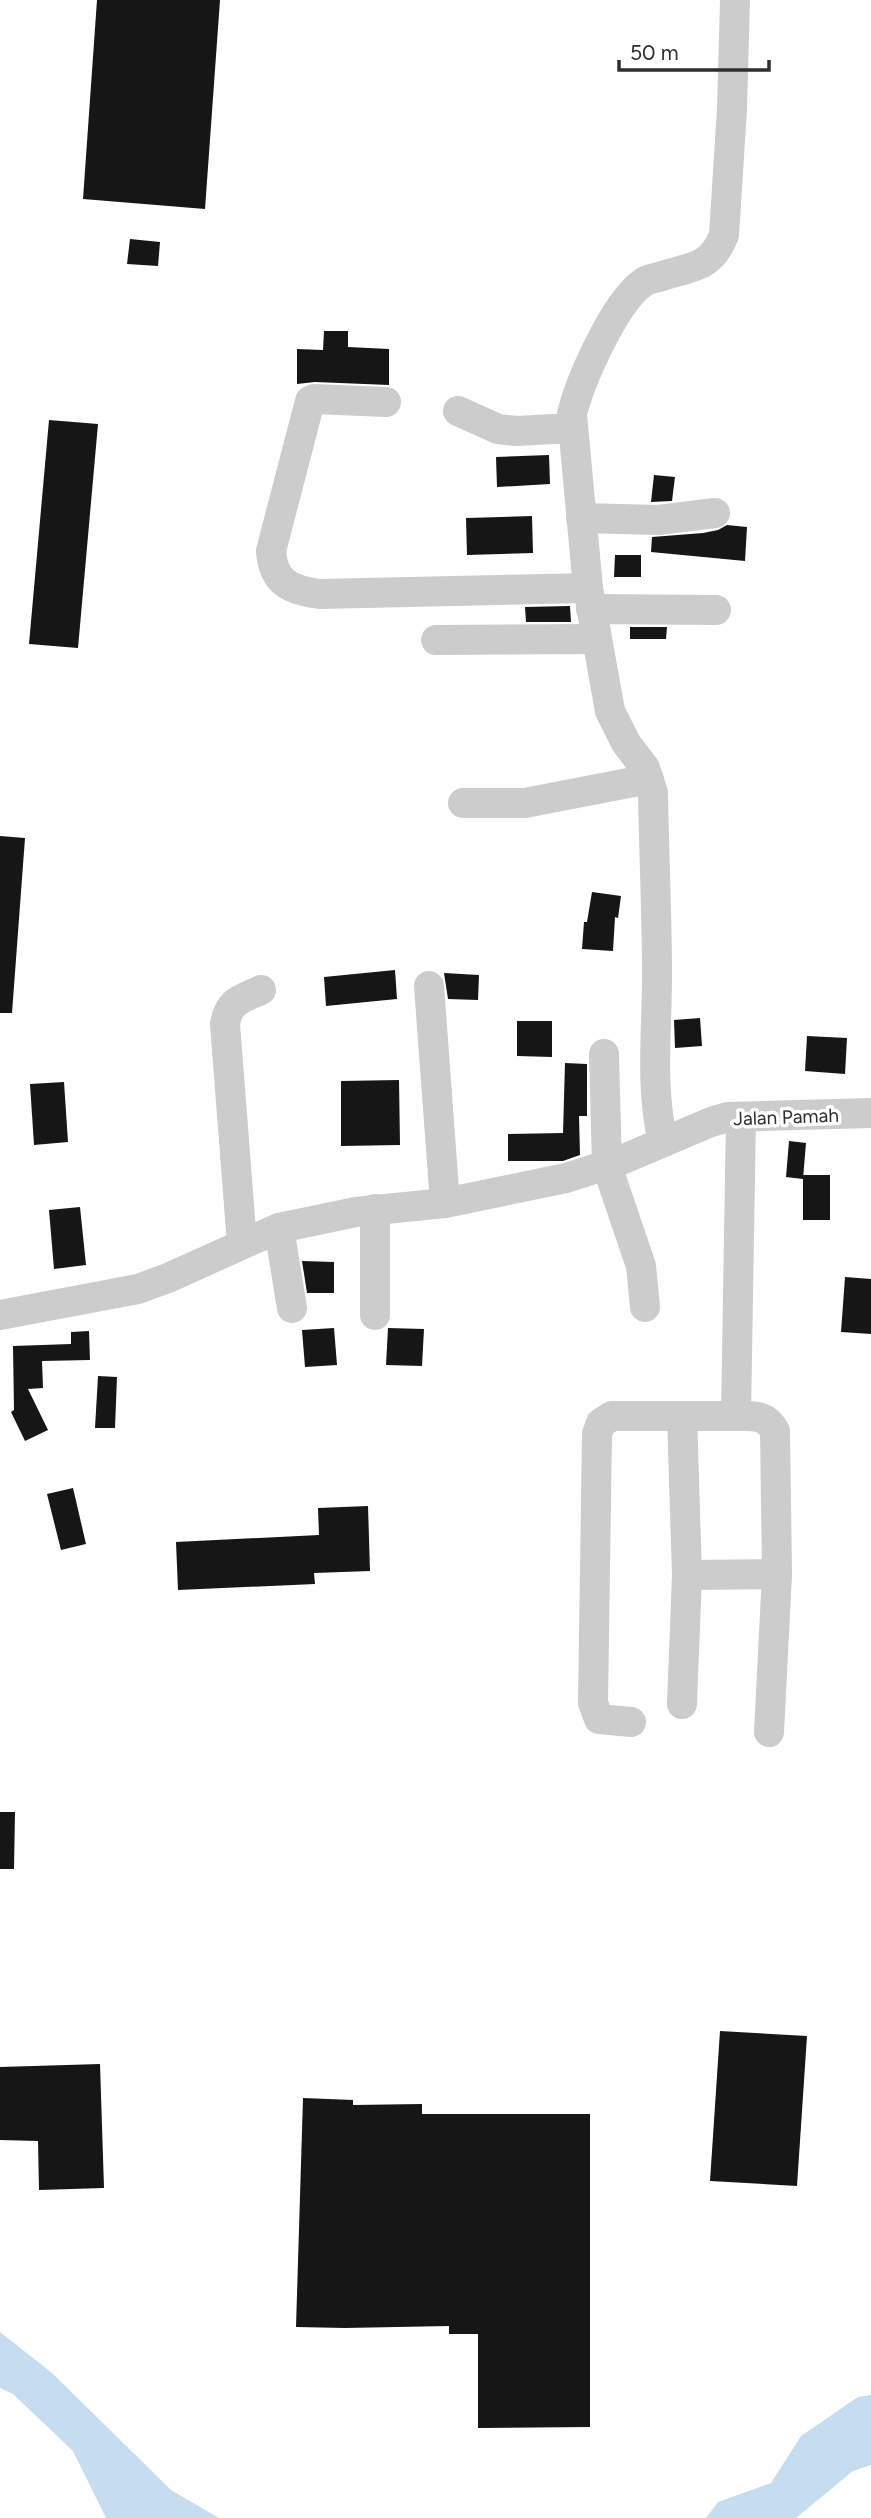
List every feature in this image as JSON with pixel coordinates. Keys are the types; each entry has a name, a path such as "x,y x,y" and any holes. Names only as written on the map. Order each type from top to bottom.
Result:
{"street":[{"path":"663,1142 655,1089 657,964 653,793 645,768 626,743 610,711 595,639 572,414 578,390 624,301 645,281 705,263 717,251 724,236 736,0"},
{"path":"386,402 310,401 271,551 272,565 278,577 289,586 318,594 590,598 716,610"},
{"path":"458,411 498,429 516,431 573,428"},
{"path":"582,518 657,520 715,513"},
{"path":"436,640 595,639"},
{"path":"463,803 525,803 649,779"},
{"path":"429,986 445,1203"},
{"path":"242,1244 225,1024 227,1012 235,1002 261,990"},
{"path":"604,1054 607,1166 641,1266 645,1307"},
{"name":"Jalan Pamah","path":"0,1315 138,1289 279,1228 375,1209 445,1203 528,1187 607,1166 711,1122 741,1116 871,1113"},
{"path":"736,1416 741,1116"},
{"path":"375,1209 375,1315"},
{"path":"279,1228 292,1308"},
{"path":"631,1722 599,1719 593,1703 597,1434 601,1423 612,1416 760,1416 770,1422 775,1431 777,1574 769,1732"},
{"path":"682,1416 687,1574 682,1704"},
{"path":"687,1574 777,1574"}],"water":[{"path":"0,2332 52,2373 171,2490 219,2518 106,2518 73,2451 13,2394 0,2388"},
{"path":"871,2395 871,2465 853,2471 796,2518 706,2518 718,2502 771,2483 801,2436 858,2397"}],"building":[{"path":"97,0 220,0 205,209 83,199"},
{"path":"130,239 160,242 158,266 127,264"},
{"path":"324,331 348,331 348,347 389,349 389,385 315,382 297,384 297,349 323,350"},
{"path":"49,420 98,424 78,648 29,644"},
{"path":"549,455 550,484 497,487 496,457"},
{"path":"654,475 675,477 672,501 651,502"},
{"path":"532,516 533,553 467,555 466,518"},
{"path":"727,525 747,527 745,561 651,552 652,537 703,533"},
{"path":"615,555 641,555 641,577 614,577"},
{"path":"570,606 571,622 526,622 525,607"},
{"path":"630,627 667,627 666,639 630,639"},
{"path":"0,836 25,838 12,1013 0,1013"},
{"path":"592,892 621,896 618,918 615,917 613,951 582,949 584,922 587,922"},
{"path":"395,970 397,999 326,1006 324,977"},
{"path":"444,973 479,975 478,1000 448,999"},
{"path":"700,1018 702,1046 675,1048 674,1020"},
{"path":"517,1021 552,1021 552,1057 517,1056"},
{"path":"807,1036 847,1038 845,1074 805,1071"},
{"path":"565,1063 587,1064 587,1116 579,1116 580,1155 563,1161 508,1161 508,1134 563,1133"},
{"path":"399,1080 400,1145 341,1146 341,1081"},
{"path":"64,1082 68,1142 34,1145 30,1084"},
{"path":"789,1141 806,1143 803,1179 786,1177"},
{"path":"803,1175 830,1175 830,1220 803,1220"},
{"path":"80,1207 86,1265 54,1269 49,1210"},
{"path":"302,1261 334,1262 334,1293 307,1293"},
{"path":"845,1277 871,1279 871,1334 841,1332"},
{"path":"334,1328 337,1365 305,1367 302,1330"},
{"path":"388,1328 424,1329 422,1366 386,1365"},
{"path":"89,1331 90,1360 42,1361 43,1388 28,1389 48,1430 25,1441 11,1412 14,1410 13,1346 71,1344 71,1332"},
{"path":"98,1376 117,1377 115,1428 95,1428"},
{"path":"73,1488 86,1544 61,1550 47,1494"},
{"path":"368,1506 370,1571 314,1573 315,1584 178,1590 176,1542 319,1535 318,1508"},
{"path":"0,1812 15,1812 14,1869 0,1869"},
{"path":"720,2031 807,2036 797,2186 710,2181"},
{"path":"100,2064 104,2188 39,2190 38,2141 0,2140 0,2067"},
{"path":"303,2098 353,2100 353,2105 422,2104 422,2114 590,2114 590,2427 478,2428 478,2334 449,2334 449,2326 296,2327"}]}
